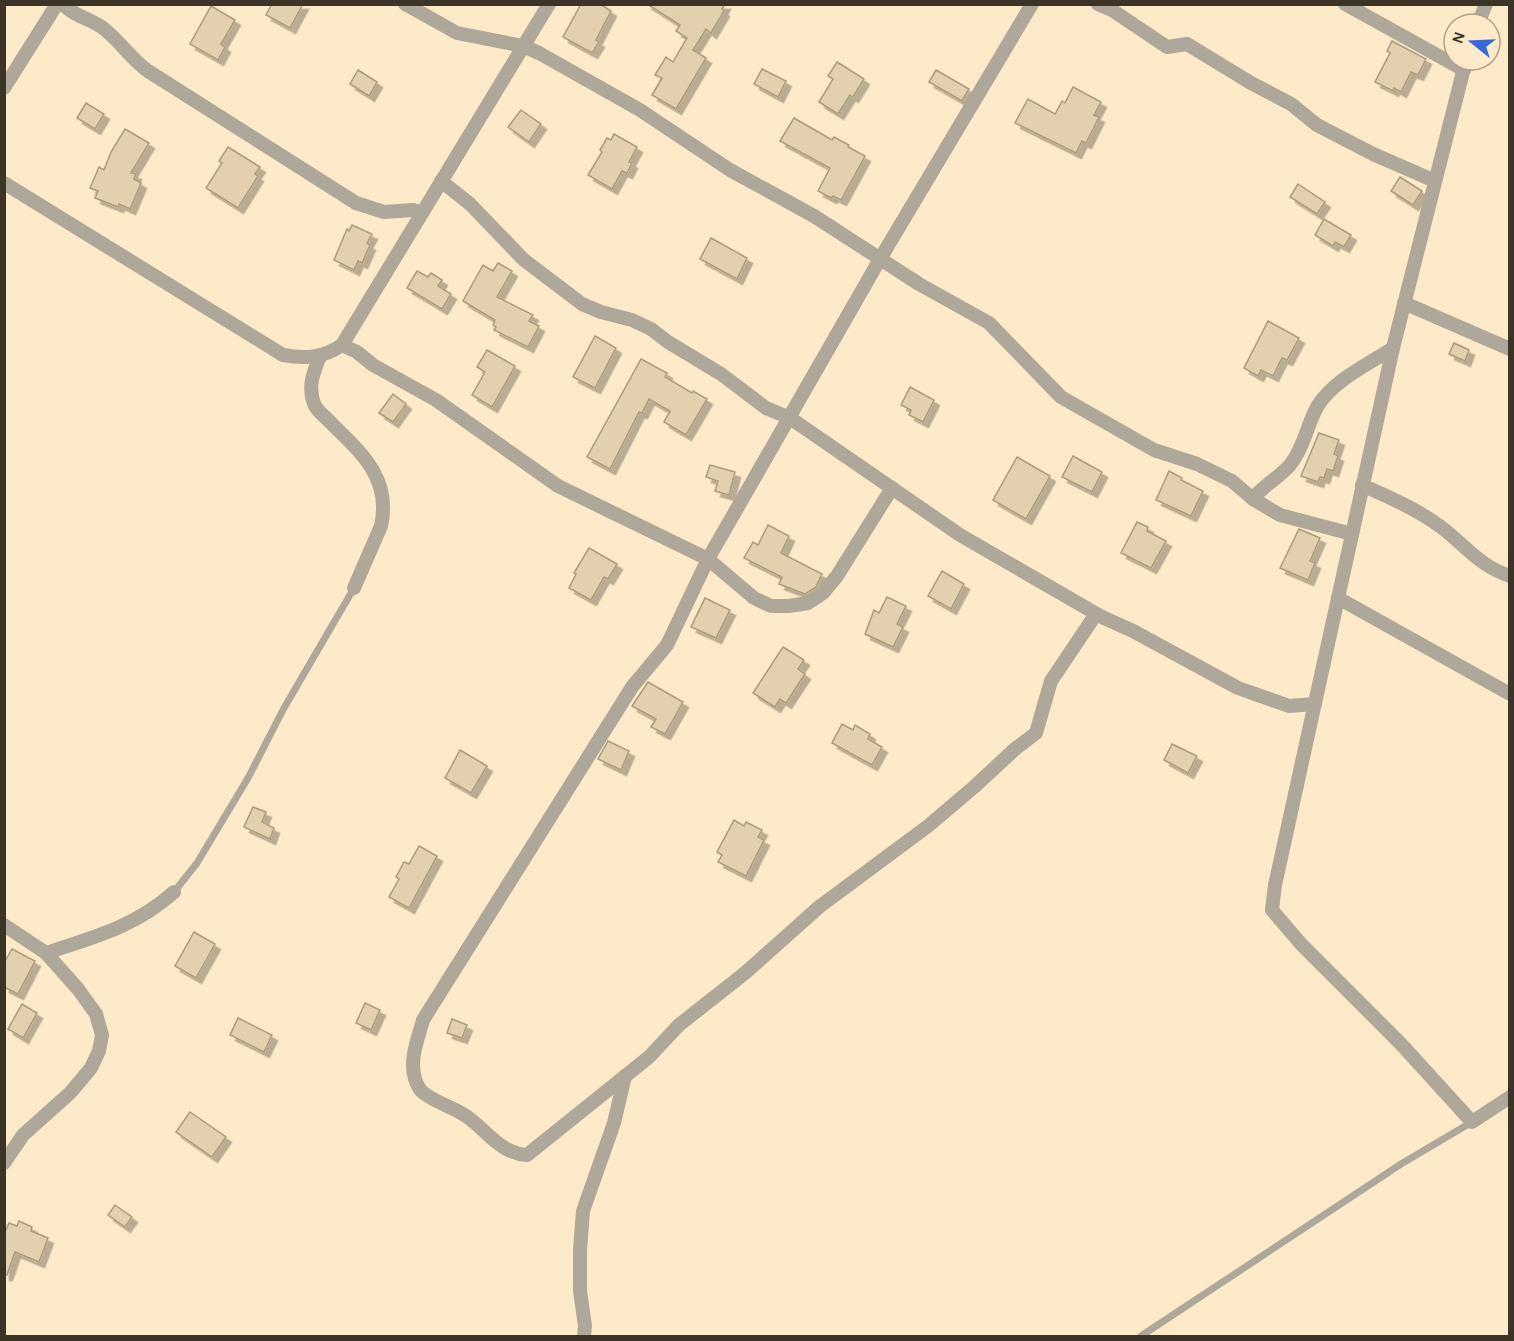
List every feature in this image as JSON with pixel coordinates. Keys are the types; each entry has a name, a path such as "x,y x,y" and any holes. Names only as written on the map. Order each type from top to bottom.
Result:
{"street":[{"path":"6,83 57,4"},
{"path":"63,4 72,13 91,21 110,34 127,54 148,71 356,203 384,212 407,210 422,213"},
{"path":"405,4 457,33 523,46 539,53 640,110 730,170 814,216 880,259 988,323 1061,398 1154,450 1197,464 1232,481 1253,499 1280,515 1352,534"},
{"path":"4,183 282,355 299,358 320,356 342,345 549,4"},
{"path":"1032,4 880,259 708,559 666,645 632,687 423,1020 412,1059 414,1077 423,1094 468,1117 512,1153 527,1155 649,1057 679,1025 745,973 819,907 928,826 1036,733 1051,681 1096,614"},
{"path":"1098,4 1112,10 1167,47 1187,44 1291,104 1317,126 1435,181"},
{"path":"1345,4 1442,53"},
{"path":"1463,72 1393,348 1275,885 1272,910 1301,944 1401,1044 1472,1122 1509,1097"},
{"path":"441,181 470,204 524,260 582,303 651,329 721,374 766,408 790,418 960,535 1096,614 1133,631 1238,688 1289,706 1315,704"},
{"path":"1404,303 1509,348"},
{"path":"342,345 436,400 558,486 708,559 754,598 771,606 808,603 823,593 837,576 892,489"},
{"path":"1253,499 1259,491 1290,465 1318,406 1328,394 1341,381 1393,348"},
{"path":"320,356 311,384 315,406 370,465 376,474 383,495 384,516 381,526 354,588"},
{"path":"1362,485 1408,505 1443,528 1474,558 1509,576"},
{"path":"1338,598 1509,694"},
{"path":"46,953 127,925 144,916 174,892"},
{"path":"4,925 46,953 78,989 96,1014 102,1035 99,1051 91,1068 70,1093 23,1135 4,1163"},
{"path":"584,1336 585,1326 580,1291 583,1211 614,1123 625,1076"}],"lane":[{"path":"174,892 192,871 225,816 284,708 354,588"},
{"path":"1141,1336 1401,1164 1472,1122"}],"building":[{"path":"272,4 303,4 290,28 266,15"},
{"path":"581,4 600,4 611,11 596,40 599,42 592,53 563,37"},
{"path":"647,4 725,4 722,9 724,11 711,33 706,29 693,50 706,58 676,109 652,95 662,78 655,75 666,57 673,62 687,38 676,31 680,25"},
{"path":"211,6 235,20 221,44 225,47 218,60 190,44"},
{"path":"1392,41 1426,59 1418,75 1411,72 1401,92 1394,88 1393,91 1375,82 1390,53 1387,51"},
{"path":"837,62 864,79 853,97 850,95 838,114 819,102 833,79 828,76"},
{"path":"762,69 786,81 778,97 754,84"},
{"path":"358,70 377,82 369,96 350,84"},
{"path":"936,70 969,89 962,101 929,82"},
{"path":"1073,87 1101,102 1094,115 1099,117 1086,143 1082,141 1076,153 1015,123 1028,99 1055,114 1062,101 1065,103"},
{"path":"86,103 104,114 95,129 77,118"},
{"path":"521,110 541,124 529,142 508,127"},
{"path":"794,118 832,140 834,137 849,145 848,147 865,156 841,200 818,191 830,168 780,141"},
{"path":"125,129 149,143 131,173 136,174 134,179 141,183 130,209 95,198 98,191 90,188 99,167 104,170 111,152"},
{"path":"614,134 637,147 629,162 632,163 627,173 622,171 612,189 588,175 602,152 600,150 607,138 611,140"},
{"path":"228,147 260,167 255,174 258,176 238,208 206,188 222,163 219,161"},
{"path":"1400,177 1422,191 1413,205 1391,191"},
{"path":"1298,184 1325,202 1317,214 1290,197"},
{"path":"1324,219 1351,235 1344,247 1335,242 1333,246 1315,235"},
{"path":"352,225 372,234 362,263 358,261 354,270 334,260 347,229 349,231"},
{"path":"711,238 747,258 737,279 700,259"},
{"path":"498,263 512,271 497,297 533,315 529,321 539,326 528,347 494,330 495,320 463,301 483,265 493,271"},
{"path":"417,271 428,277 431,273 442,280 438,286 451,294 442,309 407,288"},
{"path":"1268,321 1299,338 1287,360 1282,358 1273,376 1261,370 1258,376 1244,368"},
{"path":"595,336 616,348 595,388 573,377"},
{"path":"1454,343 1469,350 1465,361 1449,354"},
{"path":"487,350 515,366 492,407 472,395 485,372 477,367"},
{"path":"641,359 667,373 665,377 707,399 686,435 664,422 670,411 649,399 642,413 639,412 610,469 587,457"},
{"path":"910,387 934,400 923,422 909,415 911,410 901,405"},
{"path":"393,394 406,404 393,422 379,413"},
{"path":"1319,433 1339,440 1334,454 1338,456 1333,471 1327,469 1324,478 1320,477 1318,482 1301,476"},
{"path":"1073,456 1102,472 1092,492 1062,477"},
{"path":"1017,457 1050,476 1026,519 993,500"},
{"path":"710,465 735,472 729,495 715,491 718,481 706,477"},
{"path":"1169,471 1203,491 1191,516 1156,500"},
{"path":"1137,522 1148,527 1147,531 1166,541 1151,568 1121,553"},
{"path":"768,525 789,536 781,553 822,574 816,587 805,594 779,584 782,577 744,558 753,542 758,545"},
{"path":"1299,529 1320,538 1310,561 1315,563 1308,580 1280,568"},
{"path":"589,548 617,564 608,579 604,577 591,600 569,588 576,574 574,573"},
{"path":"942,571 964,584 951,609 928,596"},
{"path":"887,597 906,606 897,624 903,627 893,647 865,634 874,610 879,613"},
{"path":"705,598 730,610 716,638 691,627"},
{"path":"783,647 804,660 798,669 805,674 786,703 780,699 775,707 753,693"},
{"path":"648,682 683,702 665,734 651,727 656,719 632,706"},
{"path":"842,724 853,730 855,725 870,734 868,739 882,747 872,765 832,743"},
{"path":"608,741 629,751 621,770 598,759"},
{"path":"1172,744 1197,756 1188,773 1164,760"},
{"path":"460,750 487,766 471,793 445,778"},
{"path":"253,807 266,812 262,822 274,828 270,839 244,827"},
{"path":"734,820 744,826 746,822 762,830 758,837 764,840 746,876 718,862 722,855 717,852"},
{"path":"419,846 437,856 409,908 389,897 399,879 396,877 404,862 409,864"},
{"path":"194,932 215,944 196,978 175,966"},
{"path":"12,949 35,961 18,994 4,987 4,963"},
{"path":"365,1003 380,1010 371,1030 356,1023"},
{"path":"22,1004 37,1013 23,1038 8,1029"},
{"path":"238,1018 272,1035 264,1052 230,1035"},
{"path":"452,1019 467,1025 462,1038 447,1033"},
{"path":"190,1112 226,1137 212,1157 176,1132"},
{"path":"115,1205 132,1217 125,1227 108,1215"},
{"path":"19,1221 32,1227 31,1231 48,1238 39,1262 15,1252 7,1275 4,1275 4,1234 9,1223 17,1226"}]}
